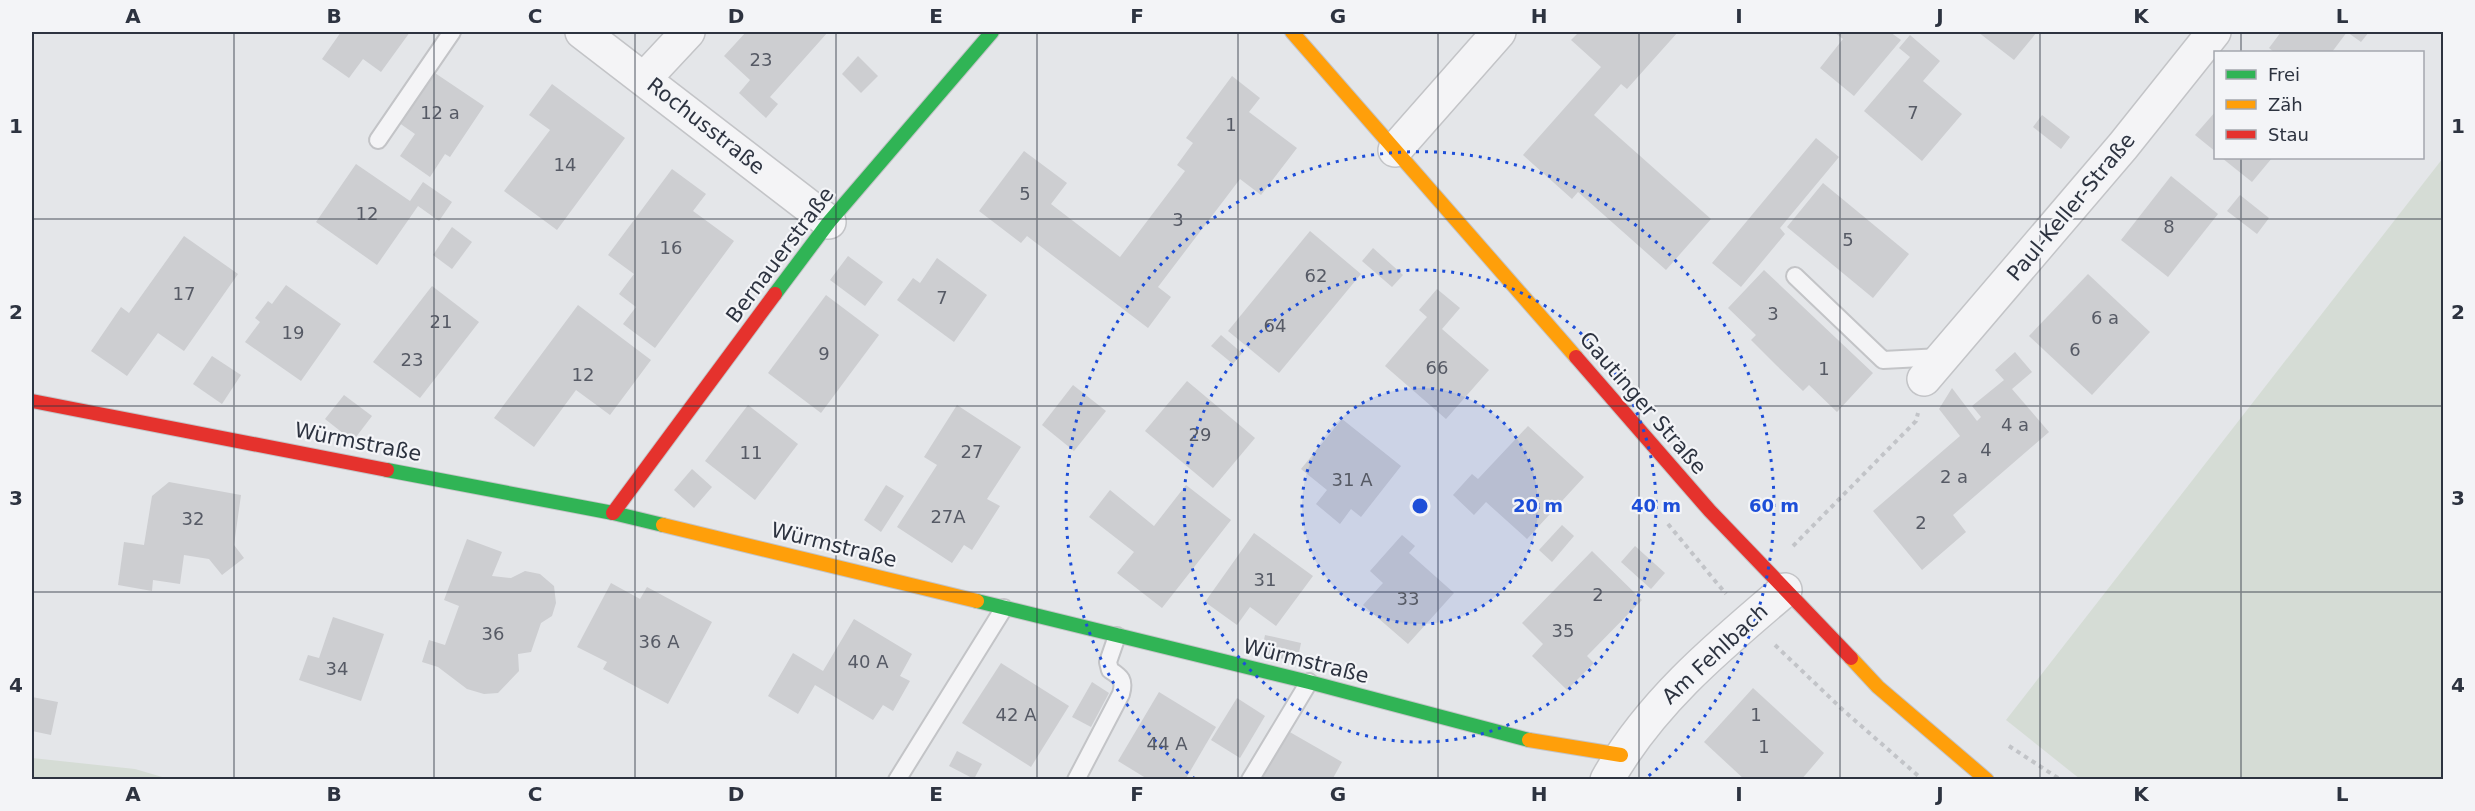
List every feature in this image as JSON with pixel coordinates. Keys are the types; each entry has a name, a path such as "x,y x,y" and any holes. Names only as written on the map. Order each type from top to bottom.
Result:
{"street":[{"name":"Rochusstraße","path":"582,32 645,78 829,222"},
{"path":"645,78 688,32"},
{"name":"Bernauerstraße","path":"613,513 829,222 992,32"},
{"name":"Gautinger Straße","path":"1292,32 1710,511 1878,687 1987,780"},
{"path":"1395,150 1499,32"},
{"name":"Paul-Keller-Straße","path":"1934,368 2123,146 2214,32"},
{"name":"Würmstraße","path":"32,401 613,513 1309,682 1533,741 1614,767"},
{"name":"Am Fehlbach","path":"1614,767 1674,689 1785,590"}],"lane":[{"path":"378,140 452,32"},
{"path":"1796,276 1883,360 1934,368"},
{"path":"897,780 1004,608"},
{"path":"1076,780 1124,684 1121,676 1110,669 1108,662 1117,636"},
{"path":"1250,780 1309,682"}],"path":[{"path":"1789,551 1803,534 1916,421 1934,368"},
{"path":"1681,539 1749,621 1843,710 1923,780"}],"shaded area":[{"path":"2443,158 2443,779 2080,779 2006,720"},
{"path":"32,758 135,769 169,779 32,779"}],"building":[{"path":"341,32 410,32 381,72 363,59 349,78 322,59"},
{"path":"746,32 828,32 770,97 778,104 766,118 739,93 750,80 724,56"},
{"path":"1579,32 1678,32 1627,89 1621,84 1594,115 1711,219 1666,270 1578,192 1572,199 1523,155 1601,67 1571,40"},
{"path":"1834,32 1890,32 1901,40 1854,96 1820,68 1843,39"},
{"path":"1978,32 2037,32 2014,60"},
{"path":"2281,32 2347,32 2333,51 2273,51 2269,48"},
{"path":"2347,32 2369,32 2361,42"},
{"path":"1910,35 1940,61 1923,81 1962,114 1922,161 1864,111 1910,57 1899,48"},
{"path":"858,56 878,76 861,93 842,74"},
{"path":"429,69 484,106 450,157 445,154 430,177 400,156 415,134 395,120"},
{"path":"1232,76 1260,98 1249,112 1297,148 1261,195 1240,179 1158,287 1171,297 1148,328 1027,236 1021,243 979,211 1024,151 1067,183 1051,204 1120,257 1185,171 1177,165 1193,143 1186,138"},
{"path":"552,84 625,138 557,230 504,191 550,130 529,115"},
{"path":"2214,113 2214,150 2195,135"},
{"path":"2042,115 2070,137 2061,149 2033,127"},
{"path":"1816,138 1839,157 1780,228 1785,234 1741,287 1712,263"},
{"path":"2223,159 2271,159 2252,182"},
{"path":"356,164 410,201 423,182 452,202 439,221 418,206 377,265 316,222"},
{"path":"672,169 706,194 693,211 734,241 655,348 623,324 636,307 619,294 634,274 608,255"},
{"path":"2171,176 2218,214 2168,277 2121,240"},
{"path":"1823,183 1909,254 1873,298 1787,227"},
{"path":"2240,195 2269,218 2257,234 2227,211"},
{"path":"452,227 472,242 452,269 433,255"},
{"path":"1310,231 1361,274 1279,373 1228,331"},
{"path":"184,236 238,274 184,351 158,333 127,376 91,351 121,307 129,313"},
{"path":"1373,248 1403,275 1392,287 1362,261"},
{"path":"848,256 883,282 865,306 830,280"},
{"path":"937,258 987,295 954,342 897,300 913,278 920,283"},
{"path":"1764,270 1873,373 1837,412 1809,385 1803,391 1751,340 1756,335 1728,308"},
{"path":"2088,274 2150,332 2092,395 2029,336"},
{"path":"286,285 341,324 301,381 245,342 260,322 255,318 268,301 272,304"},
{"path":"432,286 479,322 420,398 373,362"},
{"path":"1437,289 1460,308 1442,329 1489,370 1446,419 1385,366 1427,317 1419,310"},
{"path":"826,295 879,335 821,413 768,373"},
{"path":"578,305 651,360 610,415 576,390 534,447 494,418"},
{"path":"1221,335 1242,353 1233,364 1211,346"},
{"path":"2015,352 2032,372 2012,389 2049,432 1953,515 1966,532 1922,570 1873,511 1960,436 1939,409 1952,388 1977,421 1981,417 1972,406 2004,380 1995,370"},
{"path":"212,356 241,375 222,404 193,384"},
{"path":"1187,381 1255,438 1213,488 1145,431"},
{"path":"1073,385 1106,411 1074,451 1042,425"},
{"path":"344,395 372,416 353,441 325,419"},
{"path":"748,405 798,444 755,500 705,461"},
{"path":"957,405 1021,447 987,499 1000,506 972,550 964,545 952,563 897,527 937,465 924,457"},
{"path":"1342,419 1401,466 1361,517 1351,509 1340,524 1316,504 1327,490 1301,469"},
{"path":"1528,426 1584,477 1527,539 1486,502 1474,515 1453,495 1472,474 1478,479"},
{"path":"692,469 712,487 694,508 674,490"},
{"path":"169,482 241,495 234,545 244,558 222,575 209,559 184,555 180,584 153,580 152,591 118,585 124,542 144,545 152,496"},
{"path":"886,485 904,496 881,532 864,520"},
{"path":"1186,485 1231,520 1162,608 1117,573 1134,552 1089,517 1110,490 1154,526"},
{"path":"1562,525 1574,536 1552,562 1539,550"},
{"path":"1254,533 1313,576 1276,626 1250,607 1237,625 1205,602"},
{"path":"1402,535 1415,546 1409,553 1454,593 1408,644 1363,605 1383,583 1370,571"},
{"path":"467,539 502,552 492,576 511,578 525,571 540,574 554,586 556,603 552,616 541,623 531,652 518,654 519,671 498,693 484,694 467,689 438,667 422,662 429,640 445,645 459,606 444,600"},
{"path":"1635,546 1665,573 1651,589 1621,562"},
{"path":"1592,551 1642,600 1587,656 1594,663 1567,690 1532,656 1543,644 1522,623"},
{"path":"611,583 640,599 647,587 712,622 668,704 603,669 607,662 577,647"},
{"path":"333,617 384,634 361,701 299,680 308,655 319,658"},
{"path":"854,619 912,654 900,676 910,681 893,711 883,705 873,720 815,685 798,714 768,696 793,653 823,671"},
{"path":"1265,635 1301,643 1297,662 1261,654"},
{"path":"1001,663 1069,706 1031,767 962,723"},
{"path":"1092,682 1109,693 1091,727 1072,717"},
{"path":"1753,688 1824,753 1801,780 1745,780 1704,742"},
{"path":"1159,692 1216,727 1185,780 1149,780 1118,761"},
{"path":"32,697 58,702 51,735 32,731"},
{"path":"1237,698 1265,716 1240,758 1211,740"},
{"path":"1288,731 1342,762 1332,780 1260,780"},
{"path":"957,751 982,764 974,779 949,766"}],"traffic: fast":[{"path":"775,294 829,222 992,32"},
{"path":"387,470 613,513 663,525"},
{"path":"977,601 1309,682 1529,740"}],"traffic: slow":[{"path":"1292,32 1576,357"},
{"path":"663,525 977,601"},
{"path":"1851,658 1878,687 1987,780"},
{"path":"1529,740 1621,755"}],"traffic: jam":[{"path":"613,513 775,294"},
{"path":"1576,357 1710,511 1851,658"},
{"path":"32,401 387,470"}]}
